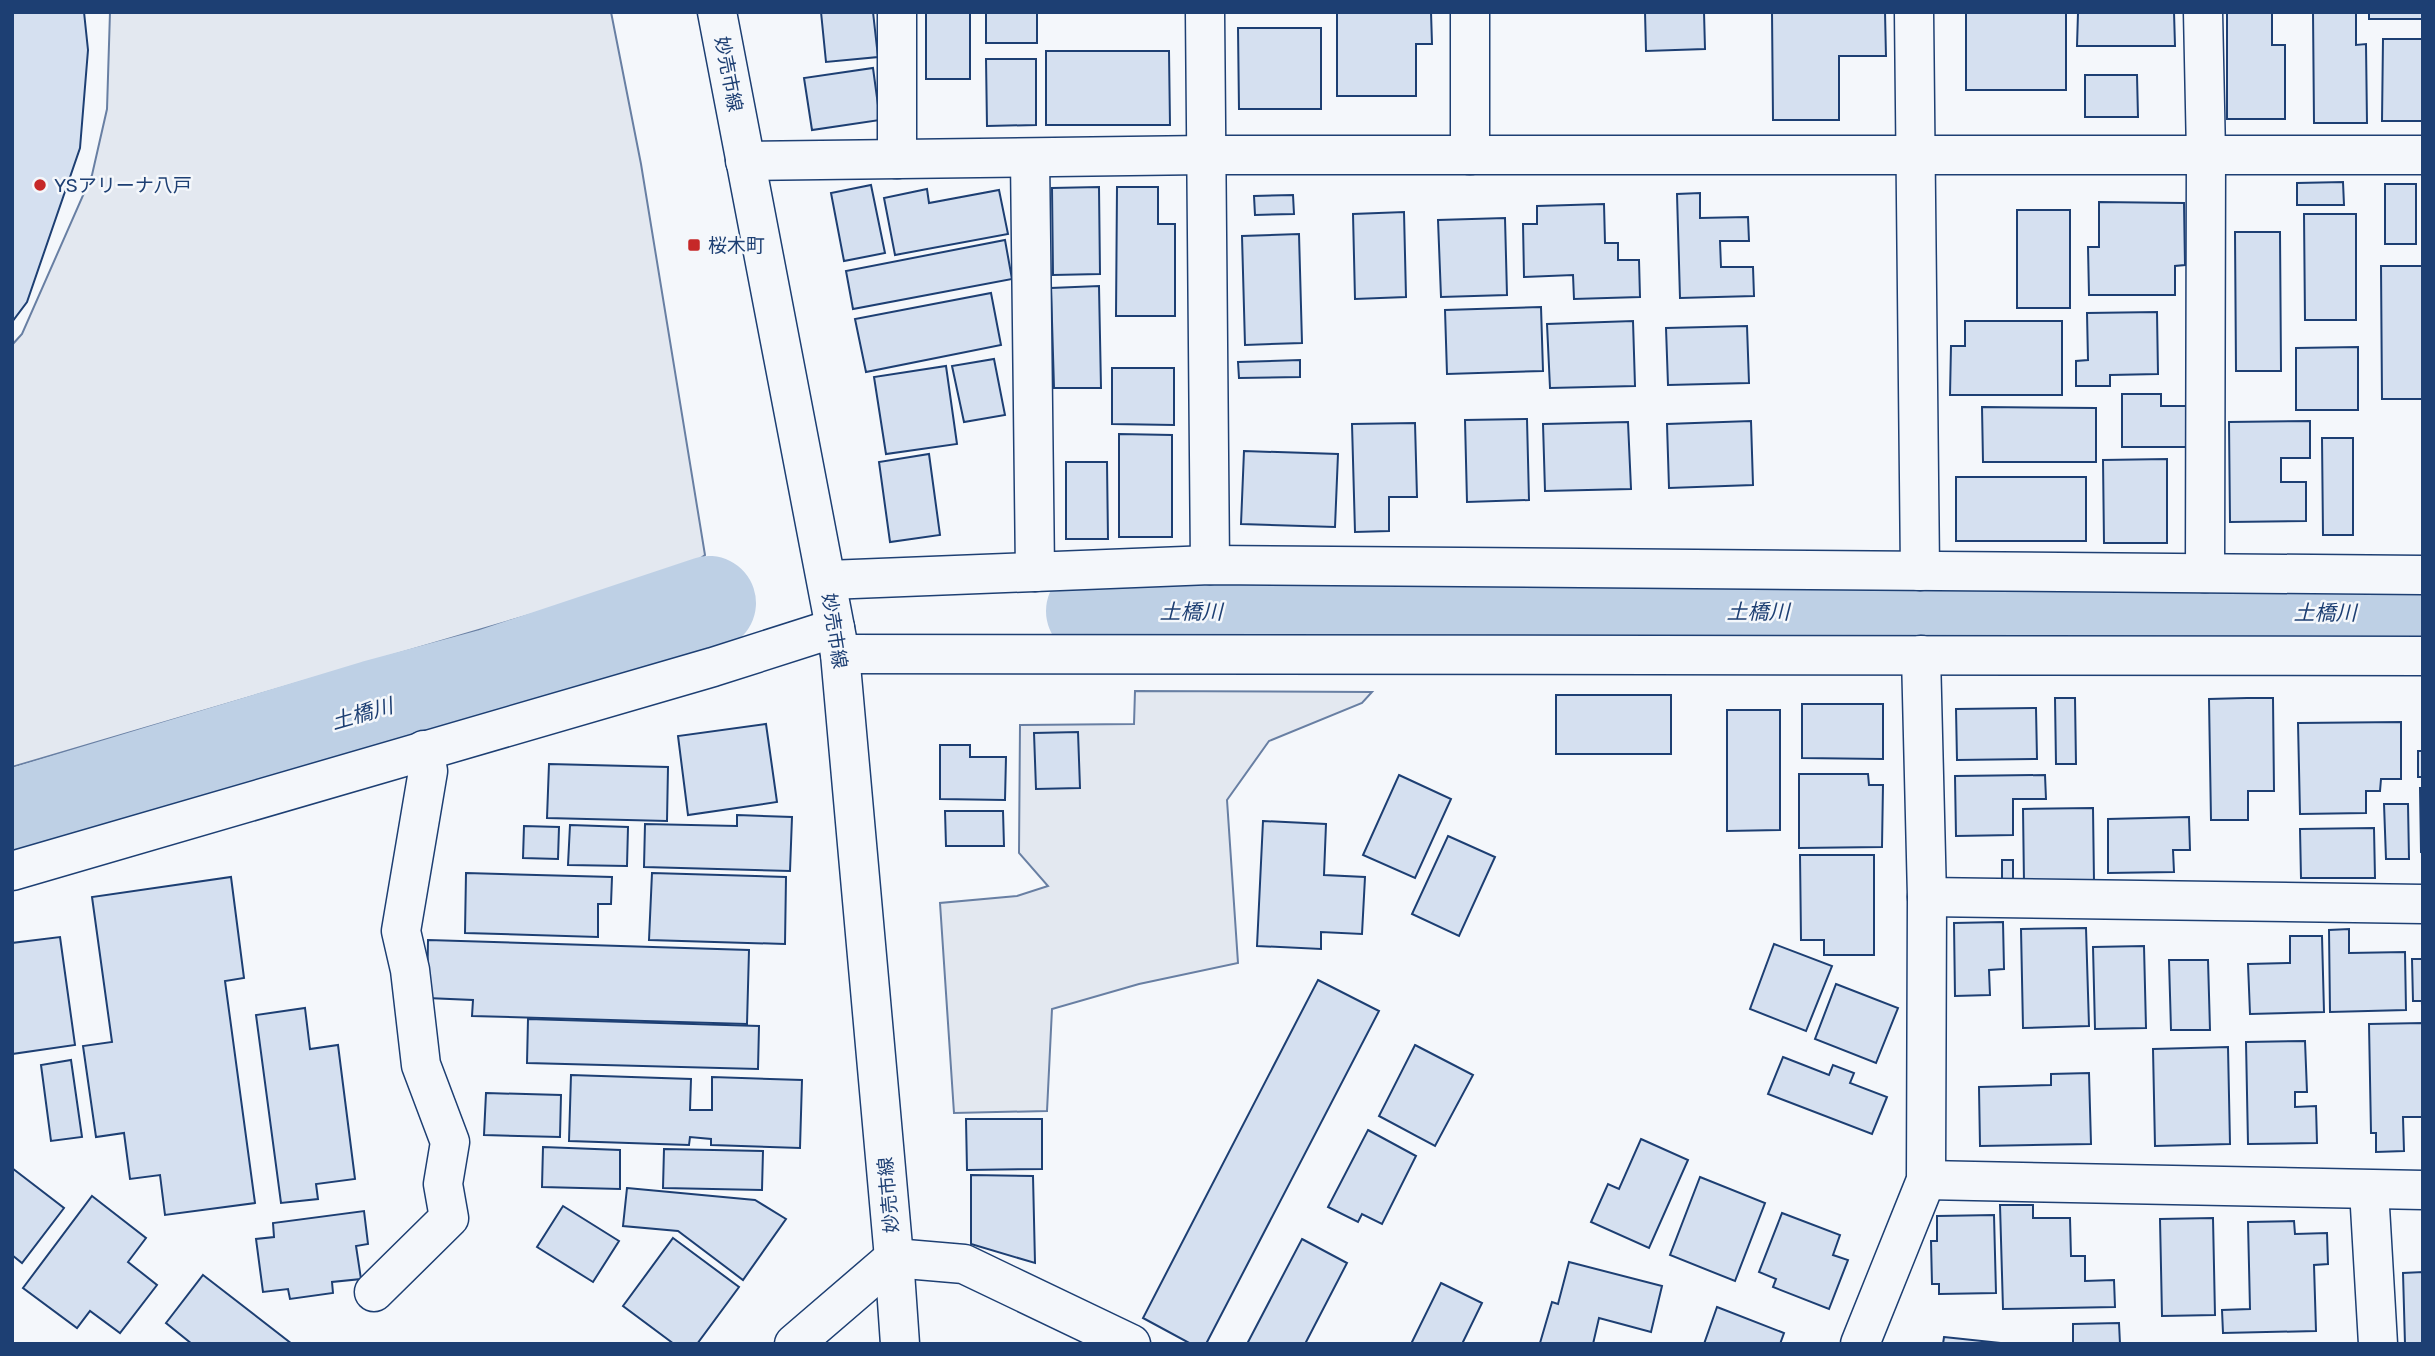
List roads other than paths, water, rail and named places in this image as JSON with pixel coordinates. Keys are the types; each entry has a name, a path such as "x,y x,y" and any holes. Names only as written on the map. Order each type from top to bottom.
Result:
{"main road":[{"name":"妙売市線","path":"718,12 828,580 837,641 900,1344"},
{"path":"897,12 897,159"},
{"path":"1205,12 1210,565"},
{"path":"1469,155 1470,12"},
{"path":"1914,12 1920,570"},
{"path":"2203,12 2206,154 2205,573"},
{"path":"746,161 1205,155 2423,155"},
{"path":"1030,158 1035,572"},
{"path":"828,580 1210,565 2423,575"},
{"path":"12,871 424,750 837,641 1921,655 2423,656"},
{"path":"1860,1344 1926,1180 1927,897 1921,655"},
{"path":"374,1292 449,1218 443,1184 450,1142 421,1065 410,970 401,931 428,771 424,750"},
{"path":"1927,897 2423,904"},
{"path":"1926,1180 2423,1190"},
{"path":"2369,1190 2378,1344"},
{"path":"794,1344 894,1258 964,1264 1131,1344"}],"waterway":[{"name":"土橋川","path":"12,817 375,707 490,676 709,603"},
{"name":"土橋川","path":"1093,611 2423,613"}],"place":[{"name":"YSアリーナ八戸","path":"40,185"},
{"name":"桜木町","path":"694,245"}]}
